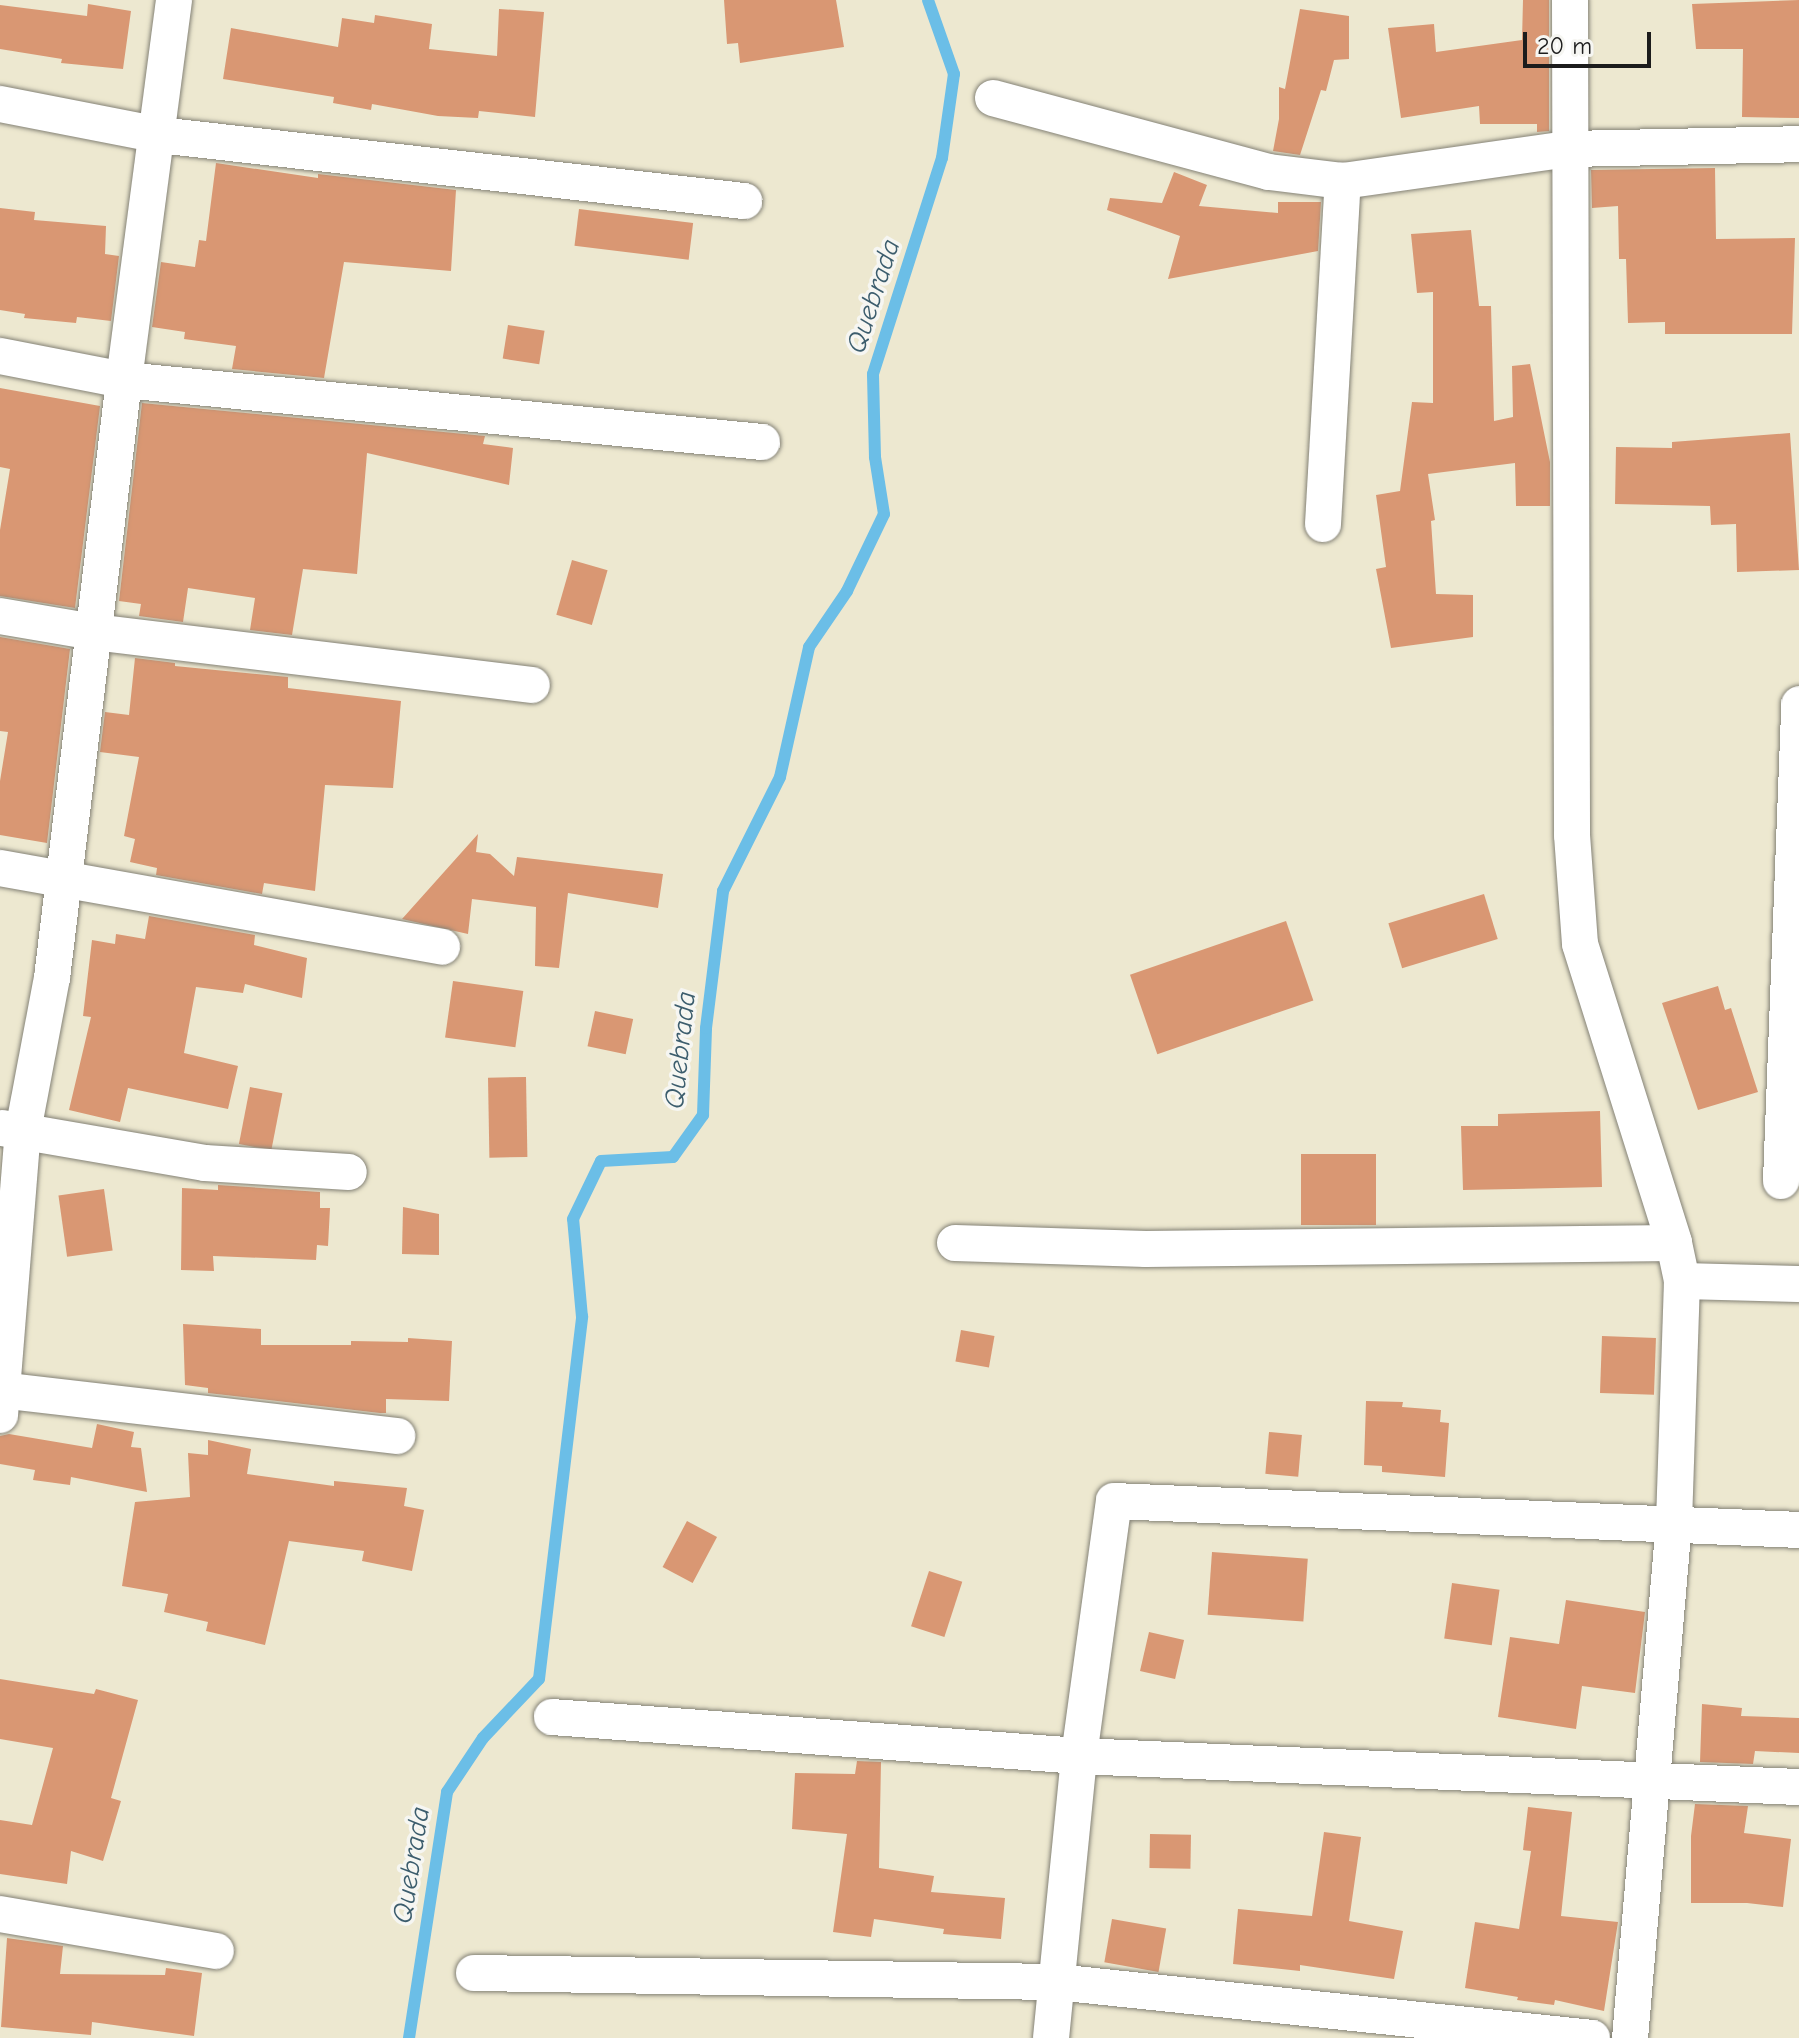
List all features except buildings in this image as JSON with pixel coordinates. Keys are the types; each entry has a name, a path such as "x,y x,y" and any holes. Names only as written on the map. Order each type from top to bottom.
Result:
{"street":[{"path":"174,0 159,135 124,380 52,978 11,1129 1,1399 397,1436"},
{"path":"1570,0 1572,835 1580,944 1674,1243 1682,1281 1674,1522 1630,2038"},
{"path":"993,98 1269,172 1343,181 1569,149 1799,144"},
{"path":"0,104 159,135 744,201"},
{"path":"1323,524 1343,181"},
{"path":"0,356 124,380 762,442"},
{"path":"0,616 94,632 532,685"},
{"path":"1781,1181 1799,704"},
{"path":"0,868 64,877 442,947"},
{"path":"11,1129 205,1163 349,1172"},
{"path":"955,1243 1146,1249 1674,1243"},
{"path":"1682,1281 1799,1284"},
{"path":"1051,2038 1079,1756 1114,1501 1674,1522 1799,1530"},
{"path":"552,1717 1079,1756 1799,1787"},
{"path":"0,1914 216,1951"},
{"path":"474,1973 1056,1982 1592,2038"}],"waterway":[{"name":"Quebrada","path":"409,2038 447,1792 483,1738 539,1679 582,1317 573,1219 601,1161 673,1157 703,1115 706,1028 723,891 780,777 809,647 847,591 884,514 875,457 873,374 942,158 954,74 928,0"}]}
